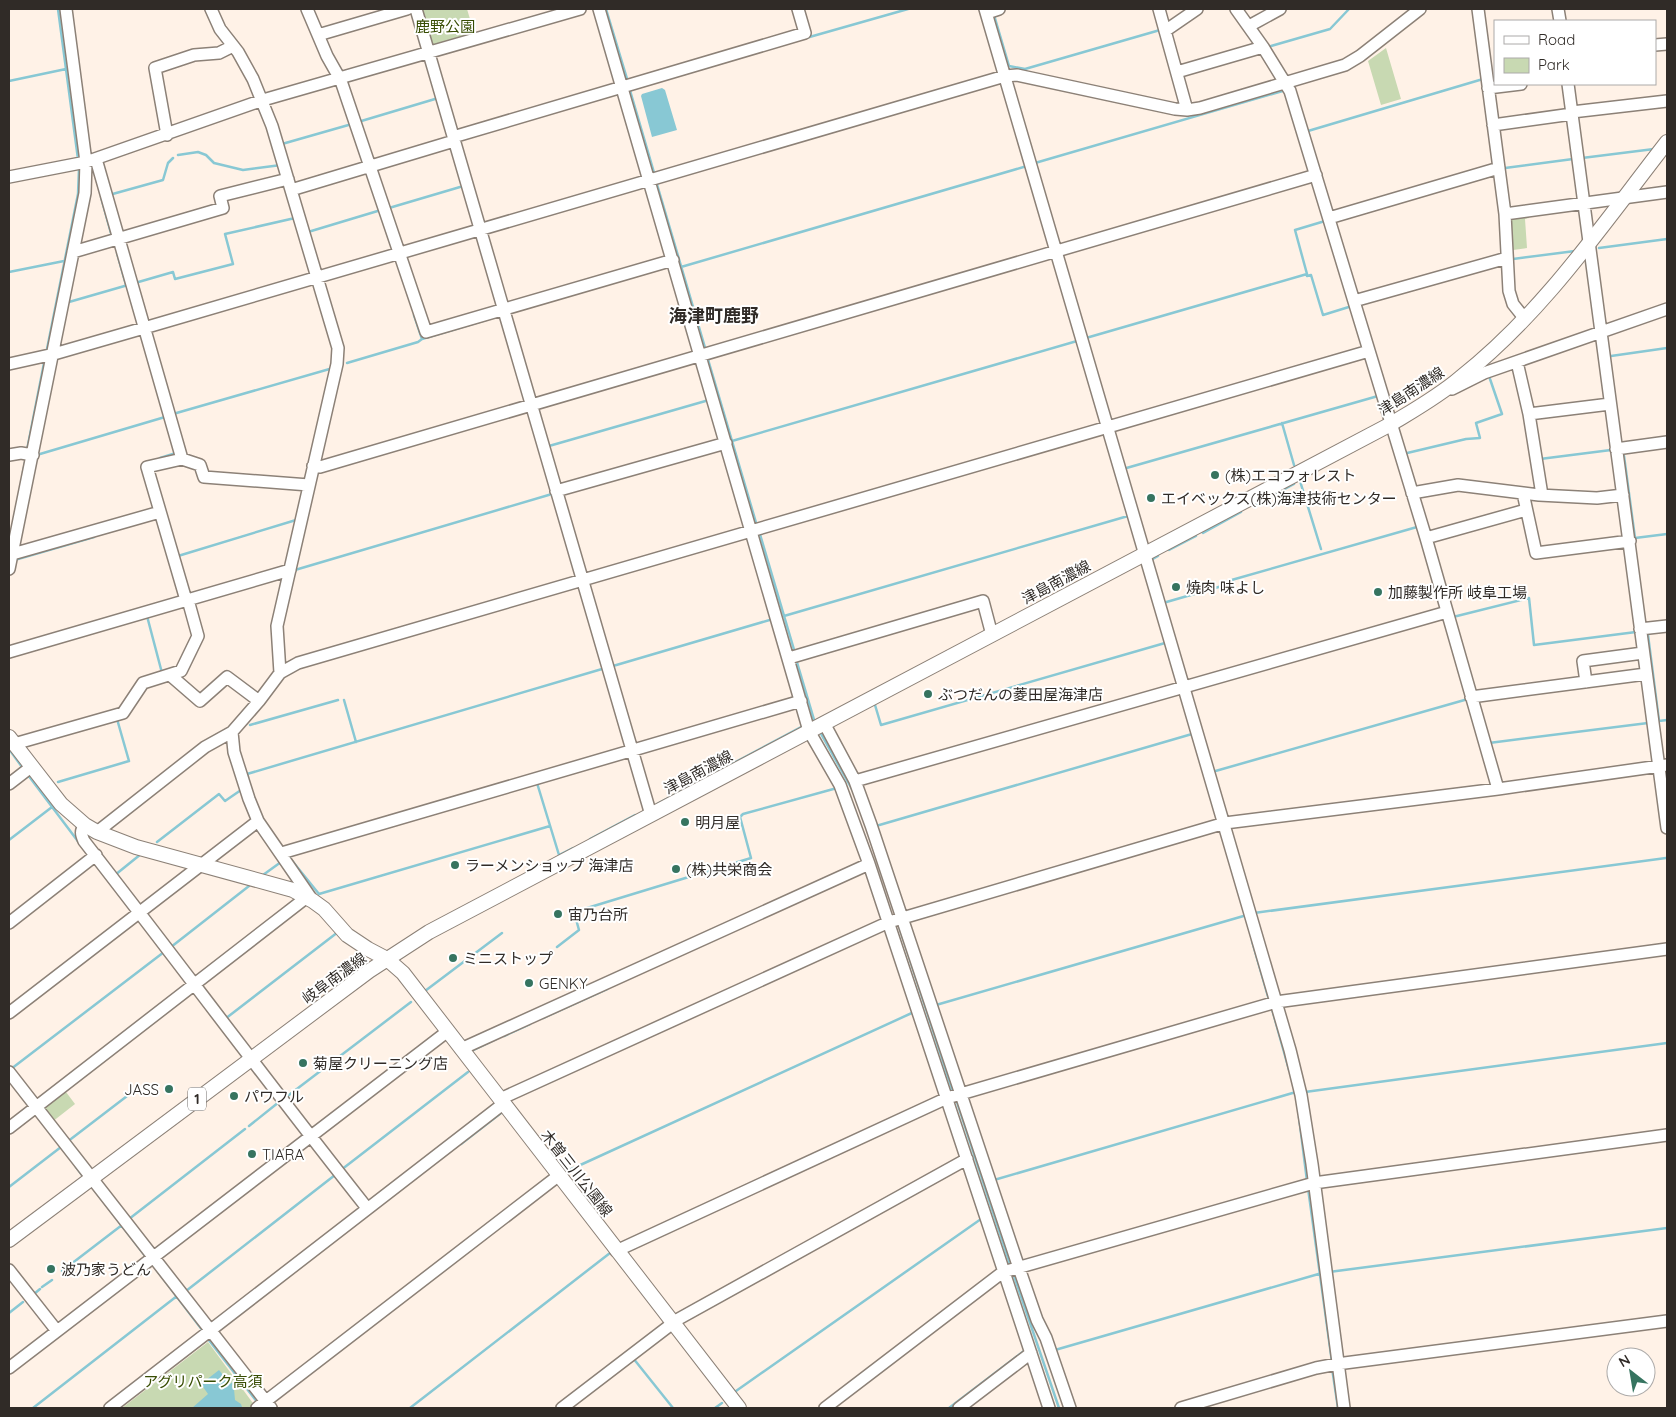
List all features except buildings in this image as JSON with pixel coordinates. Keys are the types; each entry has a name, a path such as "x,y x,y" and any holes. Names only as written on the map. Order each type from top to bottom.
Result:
{"main road":[{"name":"津島南濃線","path":"387,959 429,932 1391,424 1435,397 1460,379 1525,319 1553,288 1667,142"},
{"name":"岐阜南濃線","path":"9,1240 387,959 348,935 324,910 310,899 280,886 136,847 91,828 61,804 12,741"},
{"name":"木曽三川公園線","path":"387,959 403,973 739,1408"}],"street":[{"path":"66,9 91,161 118,239 182,459"},
{"path":"211,9 220,29 253,79 263,100 290,184 338,348 337,364 277,626 280,673"},
{"path":"307,9 340,79 396,254 426,332 504,313 674,263"},
{"path":"318,35 407,9"},
{"path":"416,9 651,815"},
{"path":"9,177 91,161 263,100 580,9"},
{"path":"600,9 626,86 674,263 704,354 726,443 756,530 793,657 802,701 817,727 855,781 871,825 895,920 1011,1270 1031,1353 1049,1408"},
{"path":"73,252 223,208 220,196 290,184 367,167 626,86 805,33 798,9"},
{"path":"999,9 986,11 1225,823 1301,1094 1344,1408"},
{"path":"1159,9 1187,110"},
{"path":"1165,31 1197,9"},
{"path":"1236,9 1264,46 1290,91 1426,538 1498,789"},
{"path":"1249,26 1280,9"},
{"path":"9,364 54,354 144,328 1005,76 1017,75 1175,109 1200,108 1345,65 1360,56 1420,9"},
{"path":"1478,9 1505,214 1509,291 1513,304 1525,319"},
{"path":"167,135 155,68 194,55 219,53 233,46"},
{"path":"1177,72 1264,46"},
{"path":"1488,88 1513,85"},
{"path":"1568,85 1616,449 1630,541 1646,674 1663,765 1667,828"},
{"path":"1493,124 1667,101"},
{"path":"9,569 10,554 54,354 91,161"},
{"path":"1329,218 1499,168"},
{"path":"313,466 320,466 531,405 1316,176"},
{"path":"1505,214 1667,192"},
{"path":"1354,301 1507,258"},
{"path":"1435,397 1484,373 1667,309"},
{"path":"367,1208 250,1059 141,912 96,855 81,835 82,829 91,828 205,747 232,732 280,673 298,663 1369,351"},
{"path":"1517,362 1529,414 1542,495"},
{"path":"1529,414 1610,404"},
{"path":"1616,449 1667,442"},
{"path":"556,491 726,443"},
{"path":"9,455 21,453 33,455"},
{"path":"12,741 123,712 143,684 181,671 198,636 147,467 182,459 200,465 204,477 308,485"},
{"path":"1412,493 1458,485 1542,495 1597,498 1623,494"},
{"path":"1523,493 1536,553 1630,541"},
{"path":"1426,538 1526,510"},
{"path":"10,554 160,512"},
{"path":"9,652 290,570"},
{"path":"793,657 983,601 992,634"},
{"path":"855,781 1447,612"},
{"path":"1640,629 1667,626"},
{"path":"1586,682 1583,661 1644,653"},
{"path":"1471,697 1646,674"},
{"path":"170,675 200,701 227,677 259,701"},
{"path":"282,854 802,701"},
{"path":"817,727 869,864 895,920"},
{"path":"9,1128 194,984 310,899 282,854 258,821 248,799 234,752 232,732"},
{"path":"110,1408 501,1101 895,920 1225,823 1498,789 1663,765"},
{"path":"9,784 31,767"},
{"path":"9,1013 258,821"},
{"path":"9,923 96,855"},
{"path":"461,1049 869,864"},
{"path":"616,1251 954,1096 1276,1002 1667,949"},
{"path":"9,1368 448,1031"},
{"path":"9,1073 211,1330 265,1406 558,1176"},
{"path":"954,1096 966,1159 1011,1270 1046,1338 1070,1408"},
{"path":"825,1408 1011,1270 1314,1183 1667,1135"},
{"path":"562,1408 673,1322 966,1159"},
{"path":"9,1270 57,1332"},
{"path":"1180,1408 1316,1368 1337,1364 1667,1321"},
{"path":"959,1408 1031,1353"}],"green space":[{"name":"鹿野公園","path":"420,9 467,9 475,36 432,49"},
{"path":"1386,48 1401,99 1381,105 1368,61"},
{"path":"1528,213 1529,218 1525,219 1527,248 1513,250 1510,216"},
{"path":"63,1088 75,1104 52,1122 40,1106"},
{"name":"アグリパーク高須","path":"208,1342 255,1406 252,1408 122,1408"}],"water":[{"path":"662,88 665,90 677,130 652,137 641,96 642,94"},
{"path":"219,1370 234,1389 235,1400 242,1407 192,1408 208,1394 201,1384"}],"waterway":[{"path":"58,9 78,159"},
{"path":"606,9 628,82"},
{"path":"806,38 908,9"},
{"path":"1271,46 1330,29 1349,9"},
{"path":"994,15 1009,66 1025,69 1160,30"},
{"path":"9,81 66,69"},
{"path":"1307,130 1483,79"},
{"path":"629,87 655,176"},
{"path":"1035,163 1286,90"},
{"path":"358,122 435,99"},
{"path":"282,144 352,124"},
{"path":"1582,158 1654,149"},
{"path":"178,155 198,152 206,155 214,163 243,170 281,165"},
{"path":"109,195 163,180 168,163 173,158"},
{"path":"1505,168 1573,159"},
{"path":"681,267 1027,166"},
{"path":"47,349 78,194 79,169"},
{"path":"656,181 706,351"},
{"path":"389,208 460,187"},
{"path":"102,197 112,237"},
{"path":"308,232 381,210"},
{"path":"135,283 173,272 175,279 233,264 225,234 295,218 296,221"},
{"path":"1307,274 1295,230 1325,221"},
{"path":"1599,248 1667,239"},
{"path":"1513,259 1575,251"},
{"path":"117,253 126,285"},
{"path":"9,272 64,261"},
{"path":"1086,338 1307,274 1307,276 1311,275 1323,315 1352,306"},
{"path":"69,302 128,285"},
{"path":"414,315 422,339 486,320"},
{"path":"347,363 418,342 422,339"},
{"path":"732,441 1077,341"},
{"path":"1611,356 1667,348"},
{"path":"707,356 757,526"},
{"path":"27,450 44,363"},
{"path":"173,414 333,368"},
{"path":"1403,454 1466,439 1480,438 1476,423 1502,414 1490,379"},
{"path":"1123,469 1378,396"},
{"path":"549,446 709,400"},
{"path":"40,454 165,417"},
{"path":"1282,423 1294,465"},
{"path":"1540,459 1611,450"},
{"path":"160,458 176,453"},
{"path":"1624,456 1635,538 1667,534"},
{"path":"23,472 26,458"},
{"path":"1300,481 1321,549"},
{"path":"1253,506 1294,484"},
{"path":"295,568 295,570 552,494"},
{"path":"1203,533 1241,512"},
{"path":"784,616 1128,516 1128,514"},
{"path":"178,556 296,520"},
{"path":"1163,603 1229,584 1228,581 1417,527"},
{"path":"759,531 795,653"},
{"path":"1169,550 1196,536"},
{"path":"18,559 94,537"},
{"path":"1151,560 1158,556"},
{"path":"1453,617 1529,598 1534,645 1636,632"},
{"path":"147,616 162,673"},
{"path":"613,666 773,619"},
{"path":"1648,635 1659,721 1667,720"},
{"path":"875,705 881,725 1165,643"},
{"path":"796,659 815,723"},
{"path":"248,777 247,774 602,669"},
{"path":"1212,772 1468,699"},
{"path":"250,725 338,700"},
{"path":"344,700 356,742"},
{"path":"58,782 129,761 117,719"},
{"path":"1489,743 1648,723"},
{"path":"657,804 803,726"},
{"path":"820,732 853,791"},
{"path":"876,826 1192,734"},
{"path":"9,749 22,767"},
{"path":"28,775 80,844"},
{"path":"540,783 537,783 559,855 573,848"},
{"path":"557,947 579,930 574,912 751,858 740,817 743,814 837,788"},
{"path":"157,842 219,794 225,801 241,790"},
{"path":"9,840 52,807"},
{"path":"590,839 635,815"},
{"path":"289,857 319,894 550,826"},
{"path":"115,875 141,854"},
{"path":"1254,913 1666,858"},
{"path":"263,875 281,862"},
{"path":"171,947 249,886"},
{"path":"936,1005 1247,915"},
{"path":"898,923 953,1092"},
{"path":"225,1019 338,932"},
{"path":"425,991 502,933"},
{"path":"1252,941 1269,1000"},
{"path":"11,1069 164,952"},
{"path":"543,1018 607,989"},
{"path":"285,1098 411,1002"},
{"path":"1272,1009 1289,1070"},
{"path":"565,1172 914,1012"},
{"path":"504,1036 530,1024"},
{"path":"471,1051 496,1039"},
{"path":"1305,1092 1667,1043"},
{"path":"341,1170 468,1072"},
{"path":"994,1180 1296,1092"},
{"path":"67,1142 131,1093"},
{"path":"956,1099 1011,1267"},
{"path":"249,1126 279,1102"},
{"path":"461,1144 501,1113"},
{"path":"1299,1117 1307,1181"},
{"path":"129,1219 245,1129"},
{"path":"9,1187 61,1147"},
{"path":"76,1167 82,1175"},
{"path":"186,1291 335,1175"},
{"path":"92,1187 146,1257"},
{"path":"1308,1188 1332,1362"},
{"path":"736,1391 981,1219"},
{"path":"62,1271 122,1225"},
{"path":"1329,1272 1667,1228"},
{"path":"410,1408 610,1253"},
{"path":"152,1264 203,1331"},
{"path":"1013,1273 1059,1408"},
{"path":"1055,1350 1322,1273"},
{"path":"42,1287 52,1280"},
{"path":"34,1294 40,1289"},
{"path":"33,1408 177,1296"},
{"path":"9,1313 23,1302"},
{"path":"208,1339 258,1403"},
{"path":"949,1408 1024,1351"},
{"path":"633,1358 673,1408"},
{"path":"1332,1368 1338,1408"},
{"path":"231,1385 239,1378"},
{"path":"715,1408 722,1403"}],"place":[{"name":"(株)エコフォレスト","path":"1215,475"},
{"name":"エイベックス(株)海津技術センター","path":"1151,498"},
{"name":"焼肉 味よし","path":"1176,587"},
{"name":"加藤製作所 岐阜工場","path":"1378,592"},
{"name":"ぶつだんの菱田屋海津店","path":"928,694"},
{"name":"明月屋","path":"685,822"},
{"name":"ラーメンショップ 海津店","path":"455,865"},
{"name":"(株)共栄商会","path":"676,869"},
{"name":"宙乃台所","path":"558,914"},
{"name":"ミニストップ","path":"453,958"},
{"name":"GENKY","path":"529,983"},
{"name":"菊屋クリーニング店","path":"303,1063"},
{"name":"JASS","path":"169,1089"},
{"name":"パワフル","path":"234,1096"},
{"name":"TIARA","path":"252,1154"},
{"name":"波乃家うどん","path":"51,1269"}],"district":[{"name":"海津町鹿野","path":"714,315"}]}
